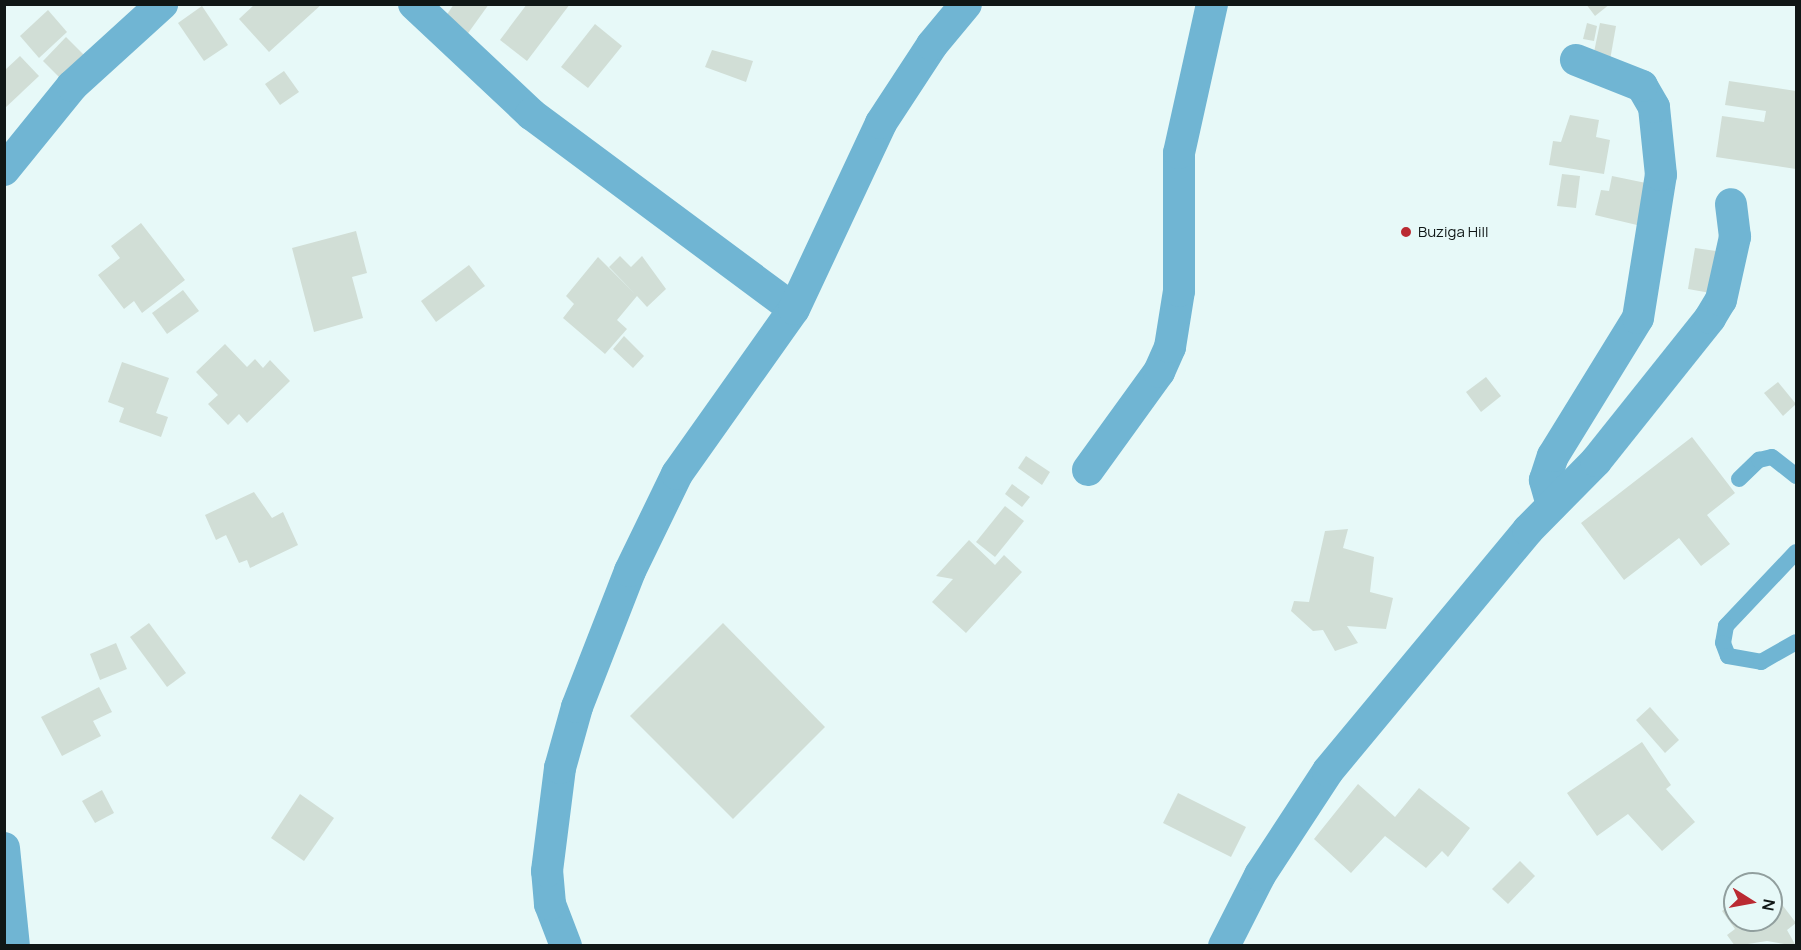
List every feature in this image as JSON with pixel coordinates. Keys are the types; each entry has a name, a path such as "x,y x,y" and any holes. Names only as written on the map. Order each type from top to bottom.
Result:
{"street":[{"path":"4,170 72,86 162,4"},
{"path":"414,4 531,114 794,309"},
{"path":"566,945 550,904 547,871 560,768 577,706 676,474 794,309 881,123 932,45 966,4"},
{"path":"1088,470 1159,372 1170,347 1179,291 1179,153 1212,4"},
{"path":"1552,505 1545,480 1553,456 1638,318 1661,175 1654,107 1642,86 1576,60"},
{"path":"1224,945 1260,875 1328,771 1552,505 1596,461 1721,300 1735,237 1731,204"},
{"path":"4,848 14,945"}],"lane":[{"path":"1738,479 1759,460 1772,457 1797,476"},
{"path":"1797,552 1726,626 1723,643 1728,656 1761,662 1797,642"}],"building":[{"path":"255,4 322,4 269,52 239,19"},
{"path":"454,4 489,4 466,36 444,19"},
{"path":"527,4 570,4 527,61 500,40"},
{"path":"1586,4 1610,4 1595,16"},
{"path":"202,6 228,45 204,61 178,23"},
{"path":"48,10 67,32 39,58 20,36"},
{"path":"1587,23 1597,26 1594,41 1583,39"},
{"path":"1600,23 1616,26 1610,60 1593,57"},
{"path":"595,24 622,46 588,88 561,67"},
{"path":"66,37 86,57 63,81 43,61"},
{"path":"712,50 753,61 746,82 705,67"},
{"path":"20,56 39,76 4,109 4,71"},
{"path":"284,71 299,92 280,105 265,84"},
{"path":"1729,81 1796,91 1796,169 1716,157 1722,116 1764,122 1766,111 1725,105"},
{"path":"1570,115 1599,120 1596,137 1610,140 1604,174 1549,165 1553,141 1561,142"},
{"path":"1562,174 1580,176 1576,208 1557,206"},
{"path":"1612,176 1646,183 1637,225 1595,215 1601,190 1609,191"},
{"path":"141,223 185,280 142,313 134,301 124,309 98,275 120,258 111,246"},
{"path":"356,231 367,273 352,277 363,318 314,332 292,248"},
{"path":"1695,248 1730,253 1722,295 1688,289"},
{"path":"620,256 631,267 642,256 666,289 647,307 637,296 617,320 627,329 605,354 563,318 574,304 566,296 598,257 635,294 609,267"},
{"path":"469,265 485,286 436,322 421,301"},
{"path":"183,290 199,311 167,334 152,313"},
{"path":"624,336 644,356 633,368 613,349"},
{"path":"225,344 247,367 255,359 263,368 270,360 290,381 247,423 239,414 228,425 208,404 218,395 196,372"},
{"path":"122,362 169,378 156,413 168,417 161,437 119,422 124,408 108,402"},
{"path":"1486,377 1501,396 1481,412 1466,392"},
{"path":"1778,382 1796,404 1783,416 1764,393"},
{"path":"1692,437 1735,493 1707,515 1730,544 1701,566 1679,538 1624,580 1581,523"},
{"path":"1026,456 1050,472 1042,485 1018,468"},
{"path":"1012,484 1030,497 1022,507 1005,494"},
{"path":"254,492 272,518 283,512 298,545 250,568 247,560 239,563 226,535 216,540 205,515"},
{"path":"1005,506 1024,521 995,557 976,542"},
{"path":"1348,529 1343,548 1374,557 1370,592 1393,598 1386,629 1347,626 1358,643 1335,651 1323,630 1313,631 1291,611 1294,601 1309,602 1325,531"},
{"path":"969,540 995,565 1004,555 1022,572 966,633 932,602 953,579 936,576"},
{"path":"149,623 186,673 167,687 130,637"},
{"path":"723,623 825,727 733,819 630,716"},
{"path":"116,643 127,669 100,680 90,654"},
{"path":"99,687 112,712 93,721 101,736 62,756 41,717"},
{"path":"1650,707 1679,740 1665,753 1636,720"},
{"path":"1642,742 1671,785 1666,789 1695,822 1662,851 1628,814 1597,836 1567,793"},
{"path":"1358,784 1395,817 1419,788 1470,828 1448,857 1442,851 1426,868 1385,836 1351,873 1314,839"},
{"path":"102,790 114,813 95,823 82,801"},
{"path":"1178,793 1246,827 1231,857 1163,823"},
{"path":"300,794 334,818 304,861 271,838"},
{"path":"1520,861 1535,876 1508,904 1492,889"},
{"path":"1783,906 1796,923 1787,930 1796,946 1767,941 1735,946 1727,935 1731,932 1783,932"}],"place":[{"name":"Buziga Hill","path":"1406,232"}]}
